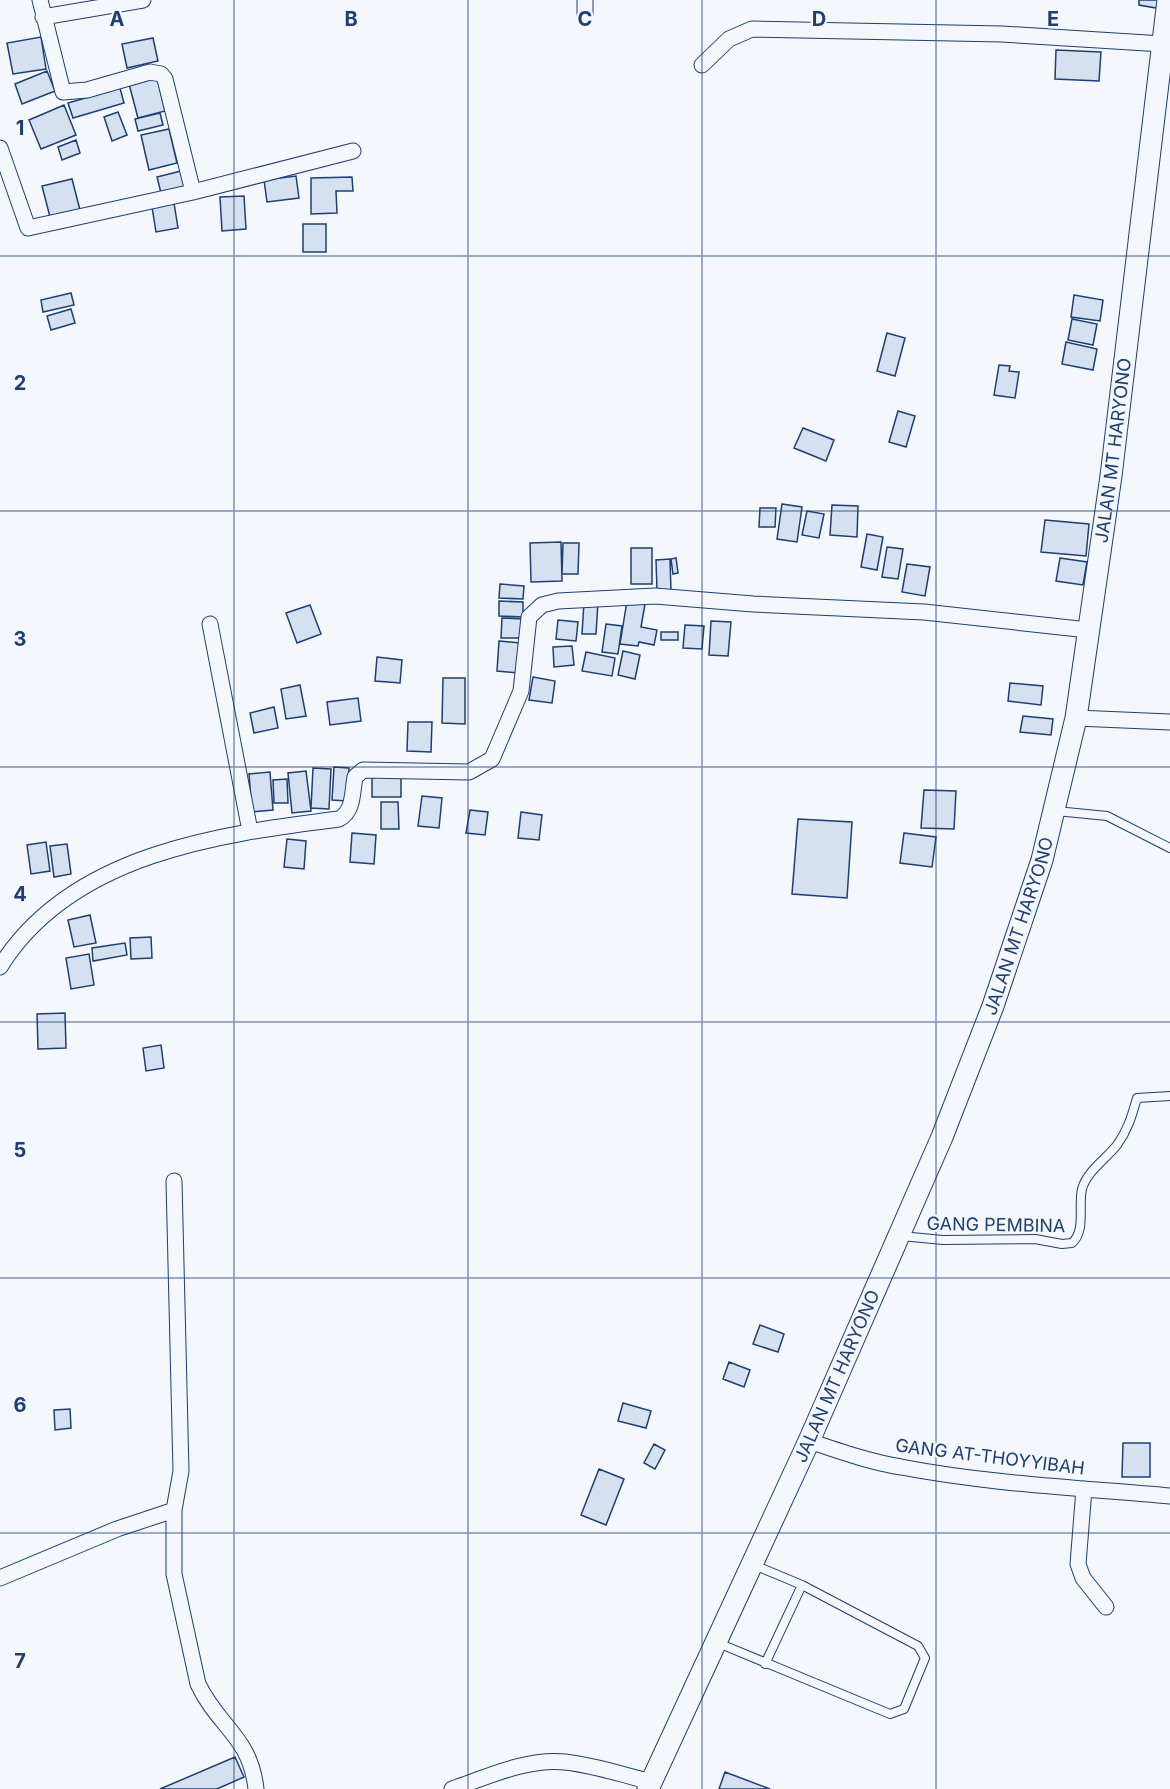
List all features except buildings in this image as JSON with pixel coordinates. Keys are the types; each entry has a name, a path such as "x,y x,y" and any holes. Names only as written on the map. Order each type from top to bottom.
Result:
{"main road":[{"name":"JALAN MT HARYONO","path":"650,1785 809,1442 950,1115 993,1006 1042,860 1076,718 1117,429 1168,0"}],"street":[{"path":"40,0 63,92 87,90 150,72 161,74 165,79 193,192"},
{"path":"43,17 143,0"},
{"path":"702,65 729,39 752,29 1002,34 1163,44"},
{"path":"0,148 28,228 193,192 353,151"},
{"path":"0,968 24,936 89,882 134,861 250,831 339,819 347,815 355,777 363,770 469,772 492,759 521,691 529,617 542,605 558,601 655,596 753,604 924,612 1088,630"},
{"path":"210,624 250,831"},
{"path":"1076,718 1170,722"},
{"path":"174,1181 181,1471 174,1510 174,1574 198,1684 205,1699 247,1751 253,1766 256,1789"},
{"name":"GANG AT-THOYYIBAH","path":"809,1442 901,1467 1084,1489 1170,1496"},
{"path":"1084,1489 1078,1564 1083,1578 1106,1607"},
{"path":"0,1578 117,1529 174,1510"},
{"path":"452,1789 510,1769 539,1763 564,1762 650,1785"}],"lane":[{"path":"1054,811 1107,816 1170,848"},
{"name":"GANG PEMBINA","path":"897,1236 943,1240 1035,1239 1062,1244 1072,1243 1080,1230 1082,1188 1091,1173 1125,1132 1137,1098 1170,1096"},
{"path":"717,1642 765,1664 890,1714 904,1709 925,1658 918,1646 802,1586 753,1564"},
{"path":"765,1664 802,1586"}]}
